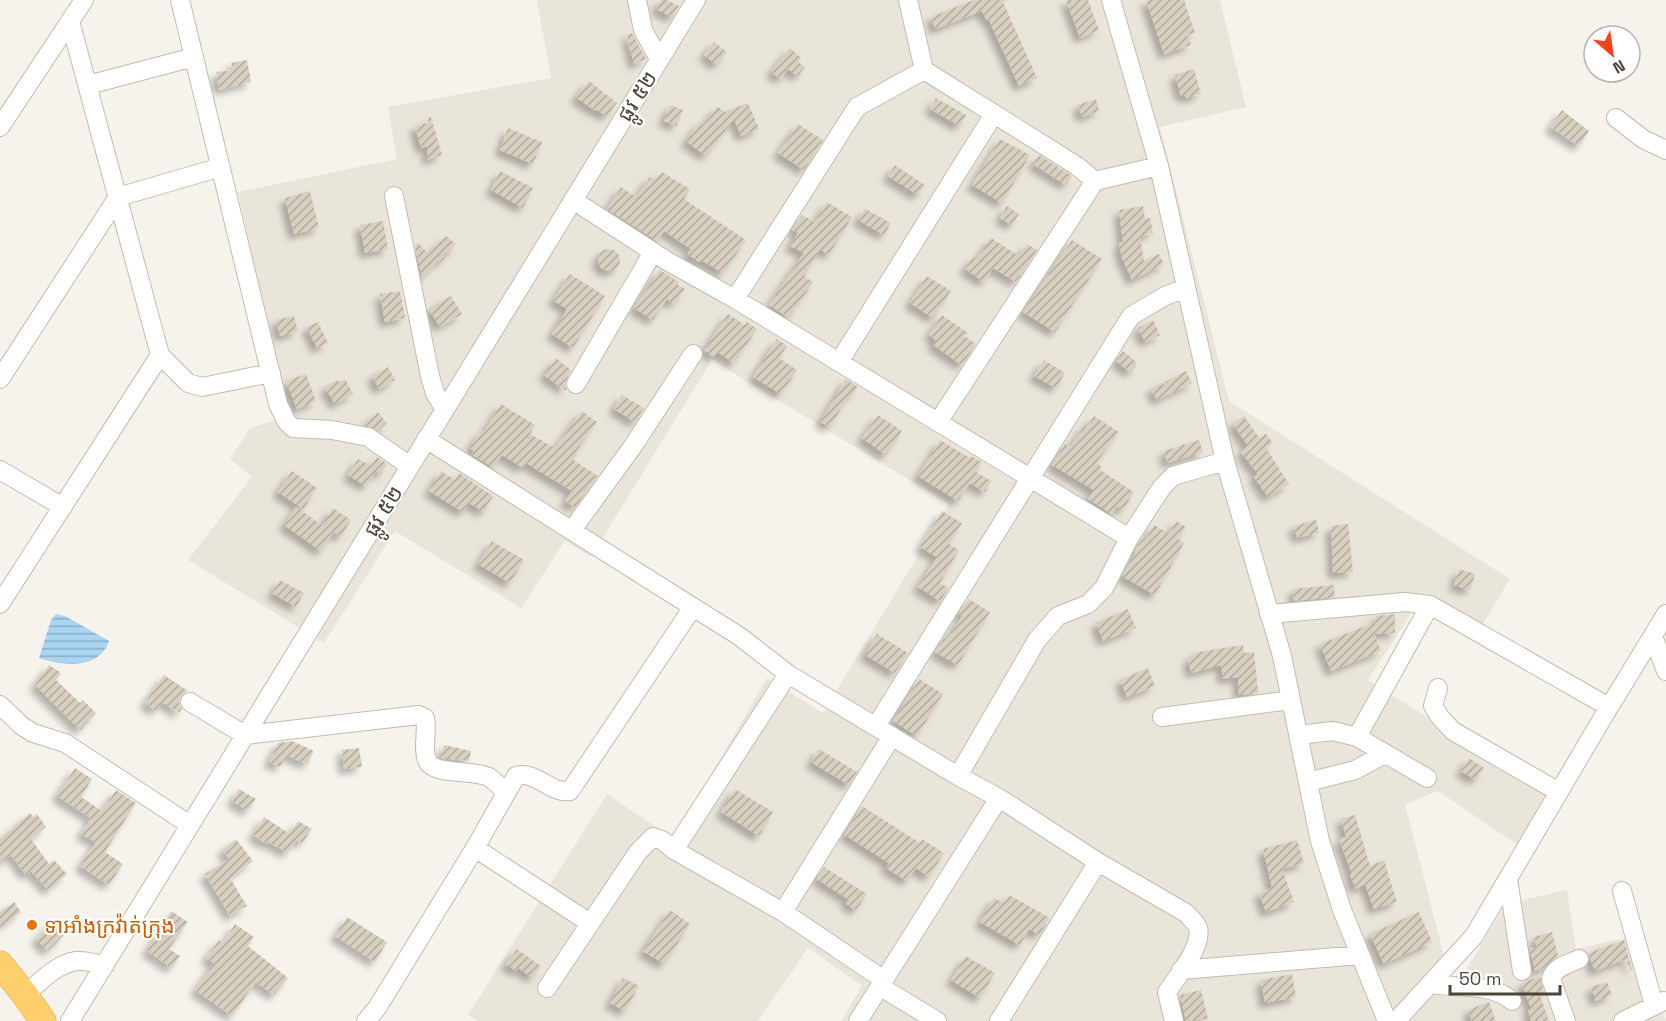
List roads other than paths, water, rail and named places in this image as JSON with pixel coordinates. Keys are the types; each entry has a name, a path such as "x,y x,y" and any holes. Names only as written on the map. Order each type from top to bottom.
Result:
{"highway":[{"path":"0,964 43,1021"}],"street":[{"path":"0,127 84,0"},
{"path":"180,0 278,404 286,421 293,428 332,430 368,437 410,465"},
{"path":"637,0 643,30 659,59"},
{"name":"ផ្លូវ ៥២","path":"70,1021 696,0"},
{"path":"908,0 924,70 1077,166 1095,181"},
{"path":"1111,0 1158,166 1225,461 1282,656 1320,841 1342,910 1387,1021"},
{"path":"70,21 160,355 188,383 202,387 271,373"},
{"path":"88,85 194,57"},
{"path":"735,299 857,107 924,70"},
{"path":"839,362 994,114"},
{"path":"1616,118 1642,139 1666,150"},
{"path":"0,379 118,197 221,166"},
{"path":"938,422 1095,181 1158,166"},
{"path":"394,196 430,376 435,393 445,410"},
{"path":"573,200 653,252 735,299 1129,538"},
{"path":"576,384 653,252"},
{"path":"876,726 1131,316 1165,296 1186,288"},
{"path":"572,530 633,446 693,354"},
{"path":"0,604 160,355"},
{"path":"426,439 739,636 788,674 958,776 999,798 1098,862 1186,913 1194,920 1198,929 1198,940 1195,950 1167,992 1174,1021"},
{"path":"958,776 1036,640 1058,616 1088,604 1104,588 1129,538 1162,487 1173,476 1225,461"},
{"path":"0,470 63,507"},
{"path":"1269,614 1405,602 1430,605 1609,707"},
{"path":"1356,737 1430,605"},
{"path":"366,1021 377,1008 475,848 516,776 523,774 534,777 562,792 570,791 693,607"},
{"path":"1396,1021 1474,936 1666,614"},
{"path":"1653,636 1666,671"},
{"path":"674,850 788,674"},
{"path":"1438,688 1433,706 1453,731 1559,792"},
{"path":"1162,717 1291,700"},
{"path":"189,702 246,735 419,715 425,718 427,724 425,758 430,767 472,771 489,777 506,793"},
{"path":"0,705 33,733 65,743 190,825"},
{"path":"1298,735 1333,731 1356,737 1427,778"},
{"path":"783,912 892,736"},
{"path":"1308,782 1355,770 1385,754"},
{"path":"858,1021 999,798"},
{"path":"547,988 647,841 653,837 662,840 674,850 783,912 937,1021"},
{"path":"475,848 590,923"},
{"path":"999,1021 1098,862"},
{"path":"1508,879 1522,971"},
{"path":"1622,891 1660,1003 1623,1021"},
{"path":"1181,970 1360,955"},
{"path":"1566,1021 1551,979 1552,974 1580,959"},
{"path":"25,995 47,975 76,961 105,965"},
{"path":"1431,984 1490,989 1505,994 1512,1000"}],"water":[{"path":"56,614 65,616 109,641 104,650 97,657 79,663 59,663 39,658 51,620"}],"place":[{"name":"ទាអាំងក្រវ៉ាត់ក្រុង","path":"32,925"}]}
